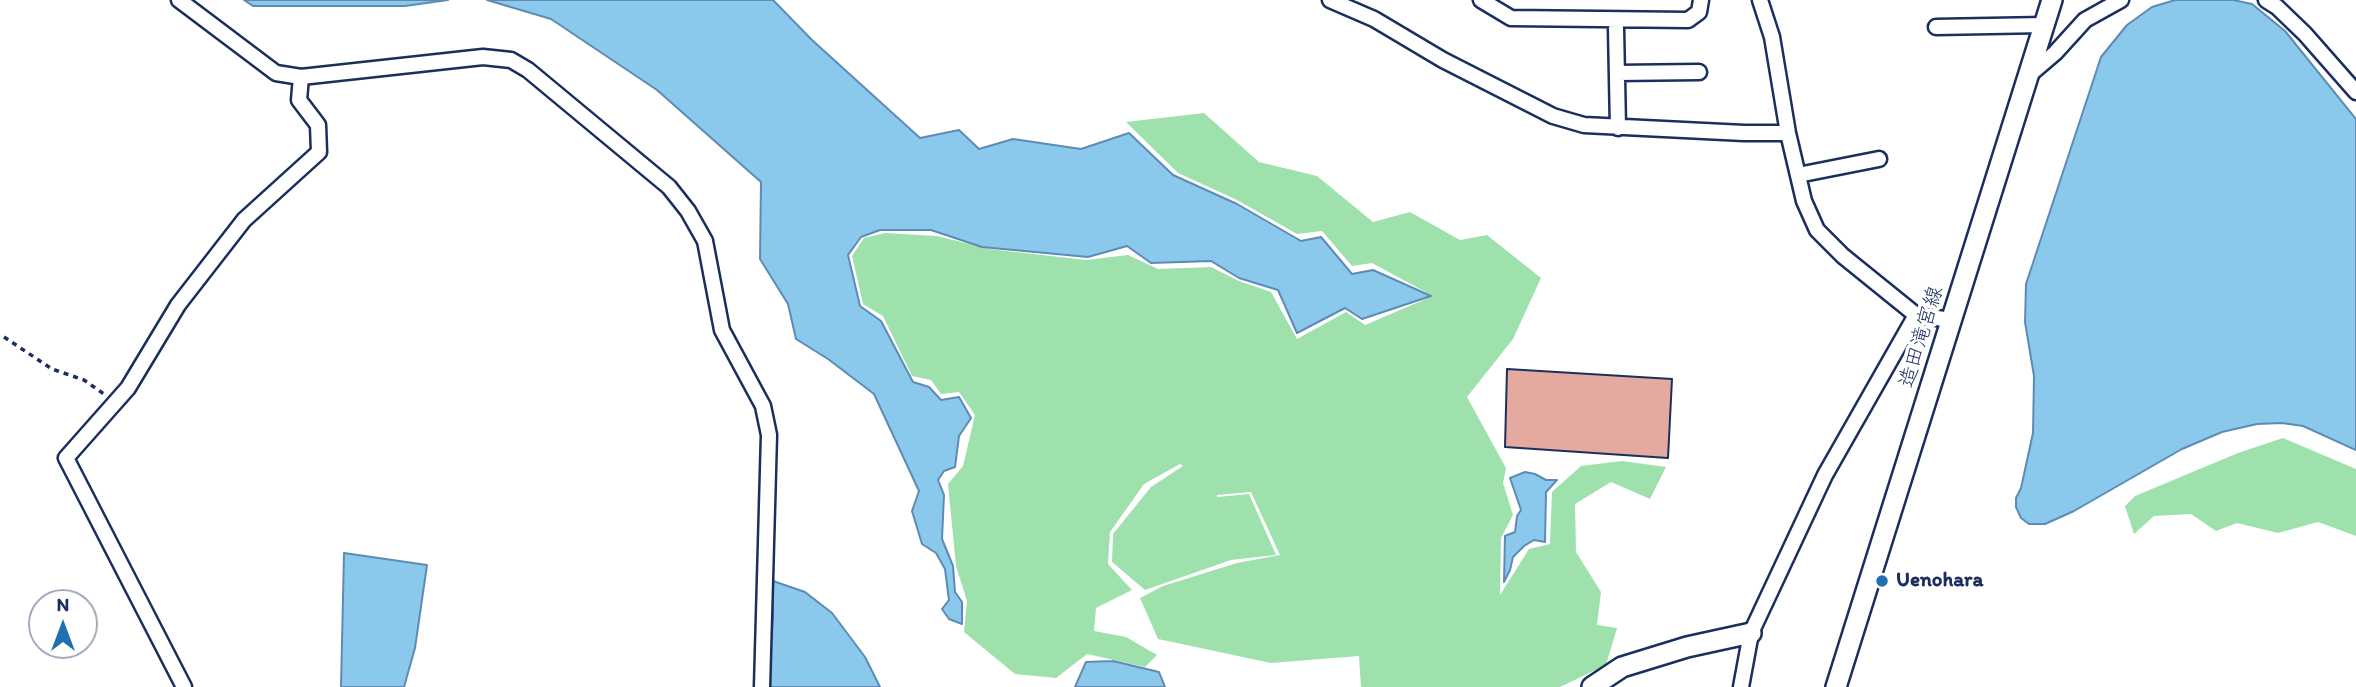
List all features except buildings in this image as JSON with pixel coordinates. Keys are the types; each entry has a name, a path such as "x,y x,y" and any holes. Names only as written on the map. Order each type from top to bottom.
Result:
{"main road":[{"name":"造田滝宮線","path":"1836,687 2052,0"},
{"path":"1592,687 1622,667 1687,647 1751,632"}],"street":[{"path":"179,0 276,73 301,77 483,57 511,60 669,187 688,211 705,242 722,330 763,406 769,435 762,687"},
{"path":"1330,0 1374,19 1443,60 1553,116 1584,125 1744,133 1788,132"},
{"path":"1481,0 1511,18 1688,20 1699,12 1701,0"},
{"path":"1760,0 1772,37 1788,132 1804,201 1817,230 1843,256 1916,315 1951,320"},
{"path":"2027,76 2055,53 2085,20 2121,0"},
{"path":"2266,0 2305,34 2356,92"},
{"path":"1936,27 2044,25"},
{"path":"1616,28 1618,128"},
{"path":"1617,73 1699,72"},
{"path":"184,687 65,458 128,388 178,305 244,220 319,152 318,125 299,100 301,77"},
{"path":"1798,175 1879,159"},
{"path":"1741,687 1751,632 1825,475 1916,315"}],"path":[{"path":"4,337 52,369 84,380 115,402"}],"green space":[{"path":"1204,113 1259,162 1317,176 1373,222 1410,212 1460,240 1487,235 1541,278 1513,339 1467,397 1506,468 1503,483 1513,515 1501,538 1500,595 1529,549 1550,544 1552,492 1581,466 1622,461 1666,467 1650,499 1611,482 1575,504 1576,552 1601,592 1597,625 1617,628 1606,665 1560,687 1361,687 1359,656 1271,663 1158,639 1140,598 1163,586 1237,563 1280,555 1251,492 1217,497 1249,494 1276,555 1231,560 1145,590 1112,562 1113,534 1151,487 1183,466 1180,464 1144,484 1110,532 1108,564 1132,590 1096,608 1094,631 1126,637 1157,655 1145,667 1087,654 1056,678 1015,674 964,632 967,601 956,566 948,484 963,466 975,415 959,392 941,394 931,380 912,376 883,316 863,304 852,256 864,238 885,233 937,236 989,249 1086,260 1128,255 1158,269 1211,267 1239,281 1271,292 1297,339 1346,312 1365,325 1433,296 1372,263 1352,266 1322,231 1297,234 1237,200 1178,173 1126,122"},
{"path":"2283,438 2356,469 2356,536 2318,522 2278,533 2237,523 2216,531 2191,514 2154,516 2134,534 2125,506 2135,496 2238,453"}],"water":[{"path":"244,0 448,0 405,6 253,6"},
{"path":"487,0 773,0 812,40 920,138 959,130 979,149 1013,139 1081,149 1129,133 1173,175 1237,204 1301,241 1321,237 1352,274 1373,270 1431,296 1362,319 1345,308 1297,333 1278,290 1239,278 1211,261 1151,263 1127,246 1088,257 982,247 931,230 880,230 861,237 848,255 860,306 881,321 913,382 929,387 941,400 959,397 971,418 959,436 955,467 944,471 938,480 944,495 942,539 953,566 955,592 962,602 962,624 949,619 942,609 949,600 945,569 936,553 922,544 912,511 919,491 874,394 796,339 788,304 760,259 761,182 657,90 551,19"},
{"path":"2175,0 2233,0 2252,4 2285,31 2356,119 2356,450 2303,426 2257,424 2222,432 2182,449 2074,511 2045,524 2029,524 2021,518 2016,507 2033,433 2034,376 2025,322 2026,284 2101,57 2127,25 2152,7"},
{"path":"1525,472 1546,480 1557,480 1546,492 1545,542 1534,540 1524,546 1513,557 1504,582 1505,536 1515,532 1517,516 1521,510 1510,478"},
{"path":"344,553 427,565 415,648 404,687 341,687"},
{"path":"773,581 805,592 832,613 865,657 880,687 767,687"},
{"path":"1113,661 1159,672 1165,687 1075,687 1086,662"}],"place":[{"name":"Uenohara","path":"1882,581"}]}
